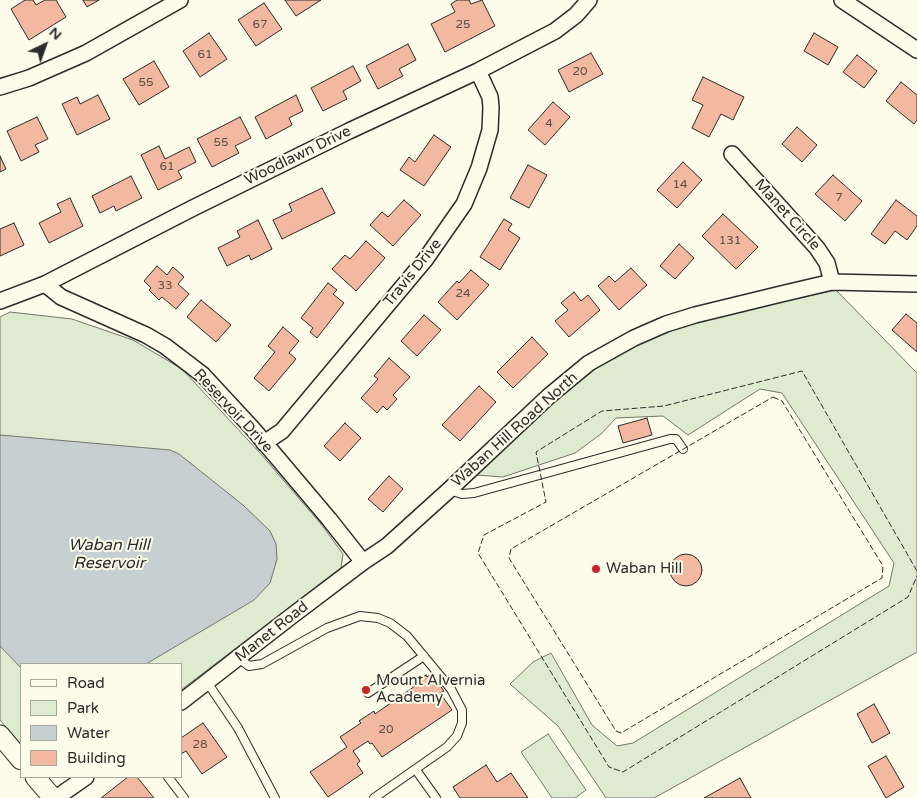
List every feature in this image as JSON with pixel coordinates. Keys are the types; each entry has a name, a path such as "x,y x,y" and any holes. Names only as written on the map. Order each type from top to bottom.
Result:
{"street":[{"path":"0,87 29,78 79,56 180,0"},
{"name":"Woodlawn Drive","path":"0,301 46,284 332,139 478,71 554,30 576,15 589,0"},
{"path":"842,0 917,50"},
{"name":"Travis Drive","path":"264,444 282,431 425,260 464,204 479,168 490,130 492,107 490,97 478,71"},
{"name":"Manet Circle","path":"732,154 817,248 827,263 832,282"},
{"name":"Waban Hill Road North","path":"363,562 387,546 568,379 589,363 634,338 666,324 695,315 832,282 917,284"},
{"name":"Reservoir Drive","path":"46,284 61,298 146,335 203,375 329,519 363,562"},
{"name":"Manet Road","path":"182,701 363,562"},
{"path":"0,735 20,759"},
{"path":"36,778 55,798 85,778"}],"lane":[{"path":"449,490 462,494 474,493 670,439 676,439 683,449"},
{"path":"238,658 249,666 262,664 327,628 360,616 378,618 390,623 407,636 451,690 462,710 460,729 452,742 416,770 374,798"},
{"path":"368,693 424,656"},
{"path":"207,682 238,728 275,798"},
{"path":"416,770 436,798"},
{"path":"169,778 184,798"}],"green space":[{"path":"836,290 917,373 917,652 654,798 606,798 558,726 510,684 533,662 551,653 592,725 617,746 633,743 889,586 894,563 782,393 760,389 688,435 663,416 616,418 601,434 575,453 503,477 477,475 578,379 642,340 678,323"},
{"path":"10,312 72,319 133,340 182,369 260,453 321,524 343,554 341,568 182,689 182,663 20,663 20,744 0,720 0,317"},
{"path":"548,734 586,790 575,798 552,798 521,752"}],"water":[{"name":"Waban Hill Reservoir","path":"0,435 170,450 179,454 243,505 270,531 276,544 277,559 270,583 254,600 148,663 20,663 20,667 0,646"}],"building":[{"path":"25,0 33,0 36,5 45,0 56,0 66,17 29,40 11,9"},
{"path":"83,0 99,0 87,7"},
{"path":"285,0 321,0 296,16"},
{"path":"457,0 469,0 471,4 482,0 495,26 445,52 431,24 455,12 451,4"},
{"path":"264,3 282,29 256,46 238,20"},
{"path":"209,33 227,59 200,77 183,51"},
{"path":"814,33 838,47 828,65 804,51"},
{"path":"408,44 416,60 399,69 403,76 378,89 366,66"},
{"path":"591,53 603,74 569,92 558,70"},
{"path":"857,55 877,71 864,88 843,72"},
{"path":"154,61 169,87 139,105 123,79"},
{"path":"353,66 361,81 343,91 347,99 323,111 311,88"},
{"path":"703,77 744,97 733,120 721,114 709,137 692,128 703,105 692,100"},
{"path":"901,82 917,95 917,120 914,124 886,101"},
{"path":"98,95 110,119 77,135 62,104 77,97 80,104"},
{"path":"296,95 303,111 289,118 292,125 266,139 255,117"},
{"path":"553,102 570,117 545,145 528,130"},
{"path":"37,117 48,139 35,145 39,152 21,161 7,131"},
{"path":"240,117 251,138 235,146 239,153 212,167 197,139"},
{"path":"797,127 817,145 802,162 782,144"},
{"path":"434,135 451,147 424,186 400,170 409,157 415,162"},
{"path":"159,146 165,159 189,147 196,162 178,171 182,178 158,190 141,155"},
{"path":"0,156 6,169 0,172"},
{"path":"683,162 702,180 677,208 657,190"},
{"path":"528,165 547,175 529,208 510,198"},
{"path":"833,175 862,201 845,221 815,194"},
{"path":"131,176 142,198 116,211 114,206 100,213 92,196"},
{"path":"322,188 335,213 282,239 273,220 292,211 289,204"},
{"path":"70,198 83,226 49,243 39,223 61,212 57,204"},
{"path":"404,200 421,215 393,246 370,225 382,212 388,217"},
{"path":"896,200 917,216 917,226 907,240 895,231 885,244 871,234"},
{"path":"723,214 758,247 736,269 702,236"},
{"path":"504,219 512,224 508,230 520,238 500,270 480,257"},
{"path":"258,220 272,249 251,260 249,255 227,266 218,248 240,237 237,231"},
{"path":"14,223 24,245 0,256 0,229"},
{"path":"366,241 385,258 356,291 332,269 345,255 350,259"},
{"path":"679,244 694,258 675,279 660,266"},
{"path":"157,266 167,275 173,267 184,277 178,284 189,294 176,309 162,297 159,300 149,290 151,288 144,281"},
{"path":"631,268 647,285 619,310 598,286 609,276 615,282"},
{"path":"471,270 489,285 457,320 438,302 457,281 459,283"},
{"path":"328,283 337,290 333,294 344,303 317,338 310,332 313,328 301,318"},
{"path":"574,292 581,301 588,295 600,310 569,337 555,321 568,310 561,303"},
{"path":"201,300 231,325 216,342 187,317"},
{"path":"906,314 917,323 917,352 892,330"},
{"path":"424,315 441,330 417,356 401,341"},
{"path":"283,327 299,341 289,353 296,359 269,391 254,378 275,352 268,346"},
{"path":"532,337 548,354 513,388 497,372"},
{"path":"389,358 410,377 393,395 397,399 387,410 383,406 377,413 361,398 378,379 374,376"},
{"path":"479,386 496,402 460,441 442,425"},
{"path":"647,418 652,435 623,443 618,426"},
{"path":"345,423 361,438 340,461 324,446"},
{"path":"389,476 403,489 383,512 368,499"},
{"path":"686,554 692,555 697,559 701,564 701,576 697,581 692,585 686,586 680,585 675,581 671,576 670,570 671,564 675,559 680,555"},
{"path":"426,675 427,677 430,675 437,686 439,684 444,691 440,693 452,710 382,757 372,743 370,744 368,741 353,751 360,761 357,764 363,773 328,797 310,772 347,747 340,737 361,723 359,721 374,711 375,714 415,686 413,684"},
{"path":"874,704 890,733 872,743 857,714"},
{"path":"203,723 227,757 202,774 186,751 182,753 182,737"},
{"path":"886,756 904,787 886,798 868,766"},
{"path":"486,765 497,782 511,773 528,798 460,798 453,787"},
{"path":"127,778 138,778 154,798 101,798"},
{"path":"740,778 751,798 704,798"}],"fence":[{"path":"917,571 802,371 664,406 602,411 536,452 546,502 484,535 478,553 609,767 623,772 908,597 917,576"},
{"path":"773,397 782,401 883,566 882,578 621,733 616,731 509,558 511,549 773,397"}],"place":[{"name":"Waban Hill","path":"596,569"},
{"name":"Mount Alvernia Academy","path":"366,690"}]}
